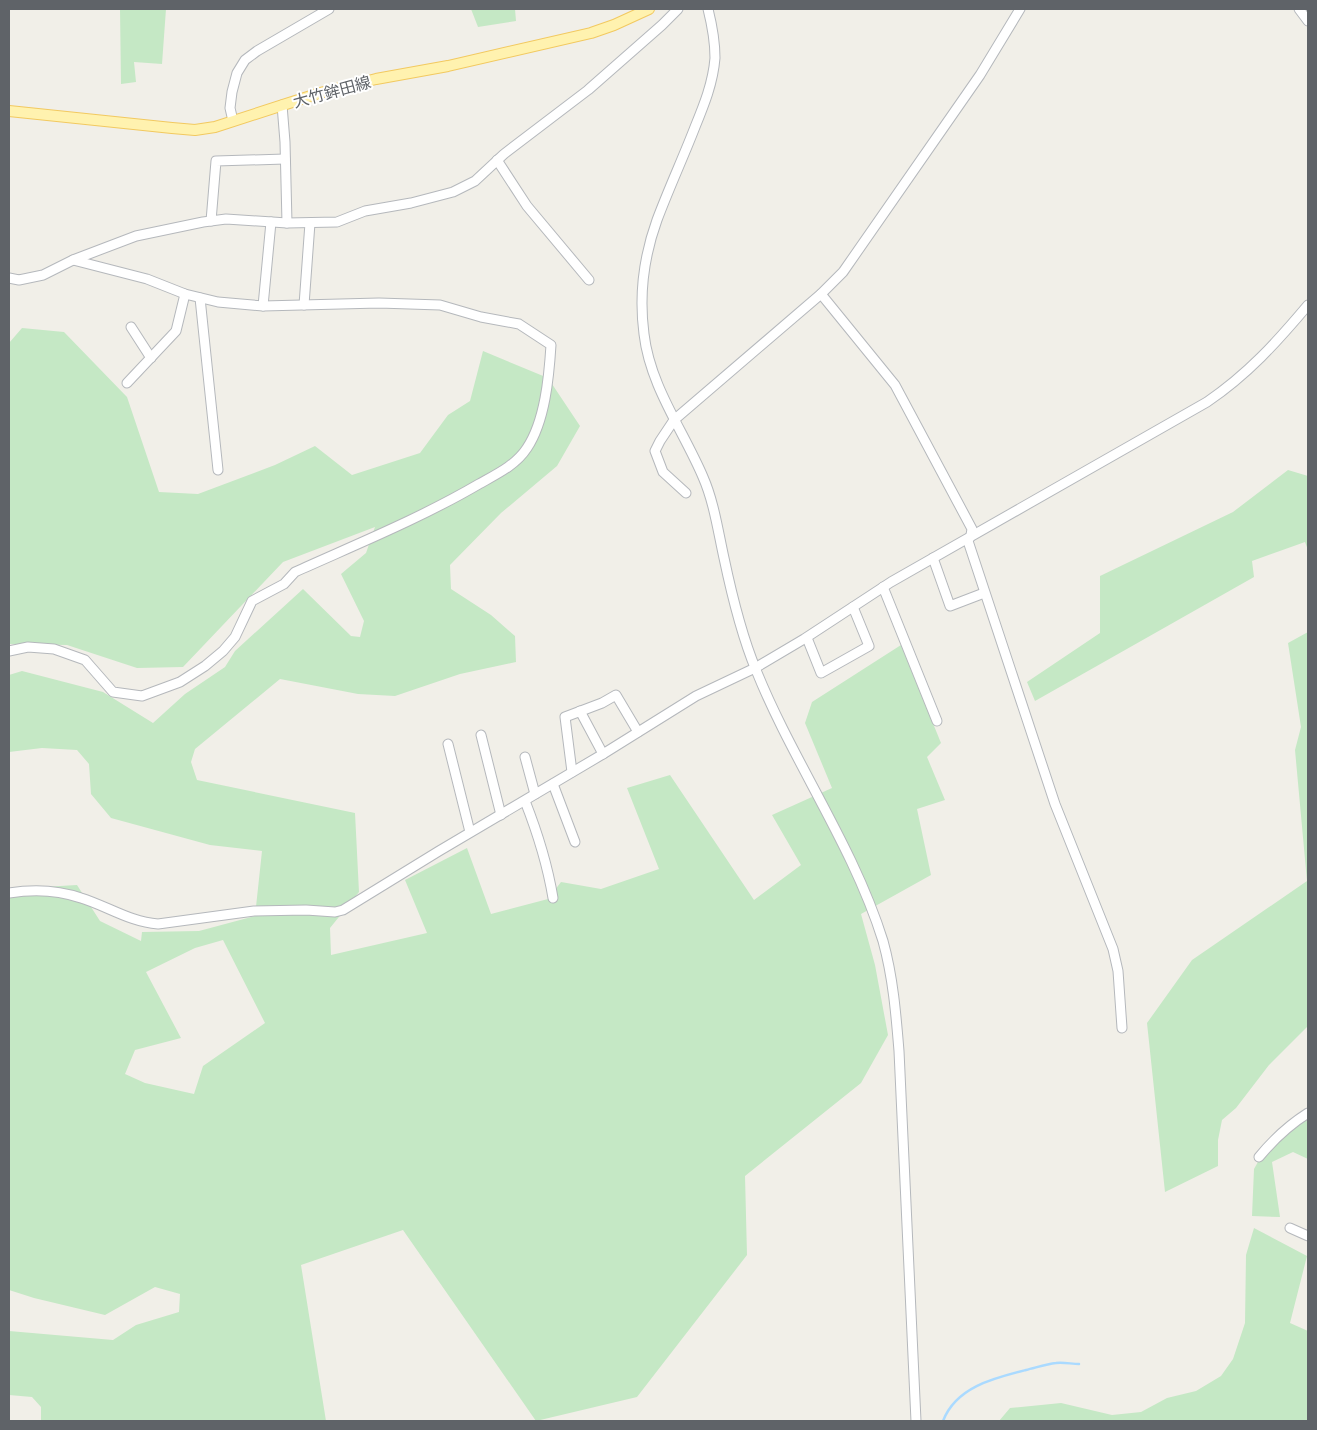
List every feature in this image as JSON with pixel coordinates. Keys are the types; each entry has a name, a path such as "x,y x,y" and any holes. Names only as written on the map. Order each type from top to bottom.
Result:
{"main road":[{"name":"大竹鉾田線","path":"9,111 195,130 215,127 320,93 376,79 591,33 649,9"}],"street":[{"path":"233,121 230,108 232,92 237,73 246,60 257,51 329,9"},
{"path":"9,278 19,280 43,275 73,260 136,236 211,221 226,219 287,223 337,222 365,211 411,203 453,192 475,181 497,160 588,90 678,9"},
{"path":"708,9 715,58 710,87 657,220 644,269 642,317 647,351 654,374 674,420 704,480 717,522 738,618 755,668 771,704 863,887 883,944 891,978 899,1051 916,1421"},
{"path":"686,493 663,472 655,451 674,420 822,294 843,272 980,74 1020,9"},
{"path":"1298,9 1308,21"},
{"path":"282,105 286,142 287,223"},
{"path":"211,221 216,162 285,159"},
{"path":"497,160 528,206 590,280"},
{"path":"263,306 271,222"},
{"path":"304,305 310,223"},
{"path":"9,651 28,647 54,649 85,660 113,692 142,696 180,682 223,651 235,637 252,601 284,584 295,572 456,497 507,468 526,450 534,437 550,368 551,345 519,324 440,305 263,306 218,302 185,294 148,279 73,260"},
{"path":"127,383 176,330 185,294"},
{"path":"822,294 895,385 972,529 968,541 984,594 1055,804 1113,949 1118,971 1122,1028"},
{"path":"200,298 218,470"},
{"path":"9,893 51,891 82,898 123,916 149,923 174,922 254,910 335,912 352,905 696,696 755,668 807,638 883,588 971,535 1207,402 1251,368 1308,306"},
{"path":"131,327 151,358"},
{"path":"933,558 950,606 984,594"},
{"path":"883,588 938,721"},
{"path":"807,638 821,673 869,646 853,607"},
{"path":"572,772 565,717 616,696 638,732"},
{"path":"580,711 603,754"},
{"path":"481,735 500,815"},
{"path":"448,744 470,832"},
{"path":"525,757 535,794"},
{"path":"553,784 575,842"},
{"path":"524,801 547,862 553,898"},
{"path":"1259,1157 1272,1141 1308,1113"},
{"path":"1290,1228 1308,1236"}],"green space":[{"path":"120,9 166,9 162,64 134,62 136,82 121,84"},
{"path":"471,9 515,9 516,21 478,27"},
{"path":"22,328 64,332 127,397 159,492 198,494 275,465 315,446 352,475 420,453 448,415 470,401 483,351 548,378 580,426 557,466 501,513 450,565 451,589 491,615 515,636 516,662 460,674 395,696 358,694 280,679 195,749 191,762 197,780 355,813 359,892 330,928 331,955 427,933 405,880 467,848 491,914 548,899 561,882 601,889 659,869 627,788 670,775 754,900 801,865 772,815 832,788 805,723 812,702 901,645 941,743 927,757 945,800 917,809 931,875 861,914 875,965 888,1035 861,1083 745,1176 747,1255 637,1397 536,1421 403,1230 301,1265 326,1421 41,1421 41,1407 32,1397 9,1395 9,1331 113,1340 136,1325 179,1312 180,1294 155,1287 105,1315 9,1290 9,889 77,885 100,921 141,941 142,932 199,931 255,916 262,851 210,845 111,818 91,794 89,764 77,750 42,748 9,752 9,675 22,671 103,692 153,723 185,694 225,667 235,651 303,589 351,636 360,637 364,621 341,574 366,553 375,527 283,562 183,667 137,668 67,645 9,644 9,343","holes":["223,940 265,1023 203,1066 194,1094 145,1083 125,1074 135,1050 181,1038 146,972 195,948"]},
{"path":"1288,470 1308,476 1308,550 1305,542 1252,561 1254,577 1035,701 1027,682 1100,633 1100,576 1233,512"},
{"path":"1308,632 1308,1026 1269,1065 1236,1108 1222,1120 1218,1140 1218,1166 1165,1192 1147,1023 1192,960 1307,881 1295,750 1301,727 1288,643"},
{"path":"1308,1111 1308,1159 1293,1152 1272,1162 1280,1217 1252,1216 1254,1169 1263,1153"},
{"path":"1254,1228 1307,1256 1290,1323 1308,1331 1308,1421 999,1421 1010,1408 1061,1403 1112,1415 1141,1412 1167,1398 1196,1391 1221,1376 1233,1359 1245,1323 1246,1255"}],"waterway":[{"path":"943,1421 949,1409 957,1400 977,1386 1014,1373 1052,1364 1079,1364"}]}
